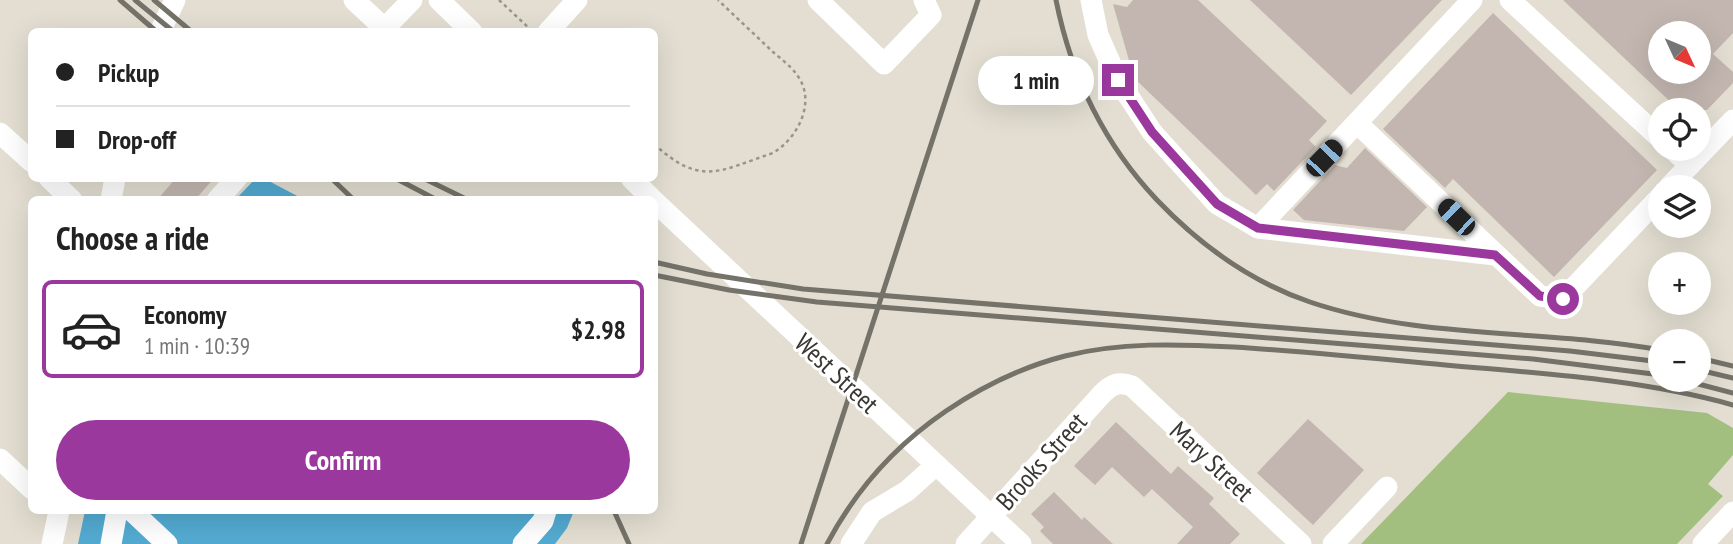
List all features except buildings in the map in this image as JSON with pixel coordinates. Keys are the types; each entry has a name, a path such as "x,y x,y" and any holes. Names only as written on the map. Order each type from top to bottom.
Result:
{"street":[{"path":"162,28 175,0"},
{"path":"354,0 381,28"},
{"path":"385,28 412,0"},
{"path":"439,0 468,28"},
{"path":"552,28 578,0"},
{"path":"818,0 884,64 931,15 924,0"},
{"path":"1091,0 1098,35 1118,80 1152,132 1217,204 1258,228 1495,255"},
{"path":"1258,228 1472,0"},
{"path":"1510,0 1648,127"},
{"path":"1680,175 1733,120"},
{"path":"1357,123 1540,296 1563,299 1648,210"},
{"path":"0,133 28,158"},
{"path":"1686,161 1690,165"},
{"path":"53,182 68,196"},
{"path":"221,196 233,182"},
{"name":"West Street","path":"635,182 650,196"},
{"name":"West Street","path":"658,204 1021,544"},
{"name":"Brooks Street","path":"966,544 1111,385 1120,382"},
{"name":"Mary Street","path":"1120,382 1132,386 1301,544"},
{"path":"0,459 28,485"},
{"path":"851,544 872,512 907,491 936,465"},
{"path":"1333,544 1387,487"},
{"path":"1703,544 1733,512"},
{"path":"52,544 58,514"},
{"path":"111,544 116,514"},
{"path":"135,514 167,544"},
{"path":"523,544 545,514"}],"path":[{"path":"499,0 529,28"},
{"path":"658,147 680,166 712,172 773,153 796,134 803,115 804,95 798,76 718,0"}],"green space":[{"path":"1508,392 1707,413 1733,428 1733,455 1708,484 1723,496 1677,544 1361,544"}],"water":[{"path":"252,182 271,182 297,196 239,196"},
{"path":"84,514 573,514 567,528 555,544 78,544"}],"railway":[{"path":"120,0 152,28"},
{"path":"135,0 169,28"},
{"path":"154,0 187,28"},
{"path":"801,544 978,0"},
{"path":"1056,0 1062,28 1081,81 1092,107 1121,156 1157,200 1191,232 1247,273 1310,302 1396,323 1648,348"},
{"path":"335,182 350,196"},
{"path":"403,182 429,196"},
{"path":"431,182 460,196"},
{"path":"658,263 707,274 803,289 1570,351 1648,360"},
{"path":"658,276 729,290 817,302 1533,359 1648,373"},
{"path":"827,544 850,506 878,470 928,424 1003,378 1049,360 1086,351 1170,345 1305,352 1580,377 1657,388 1733,405"},
{"path":"1711,361 1733,366"},
{"path":"1711,373 1733,378"},
{"path":"1711,387 1733,393"},
{"path":"615,514 629,544"}],"route":[{"path":"1118,80 1152,132 1217,204 1258,228 1495,255 1540,296 1563,299"}]}
